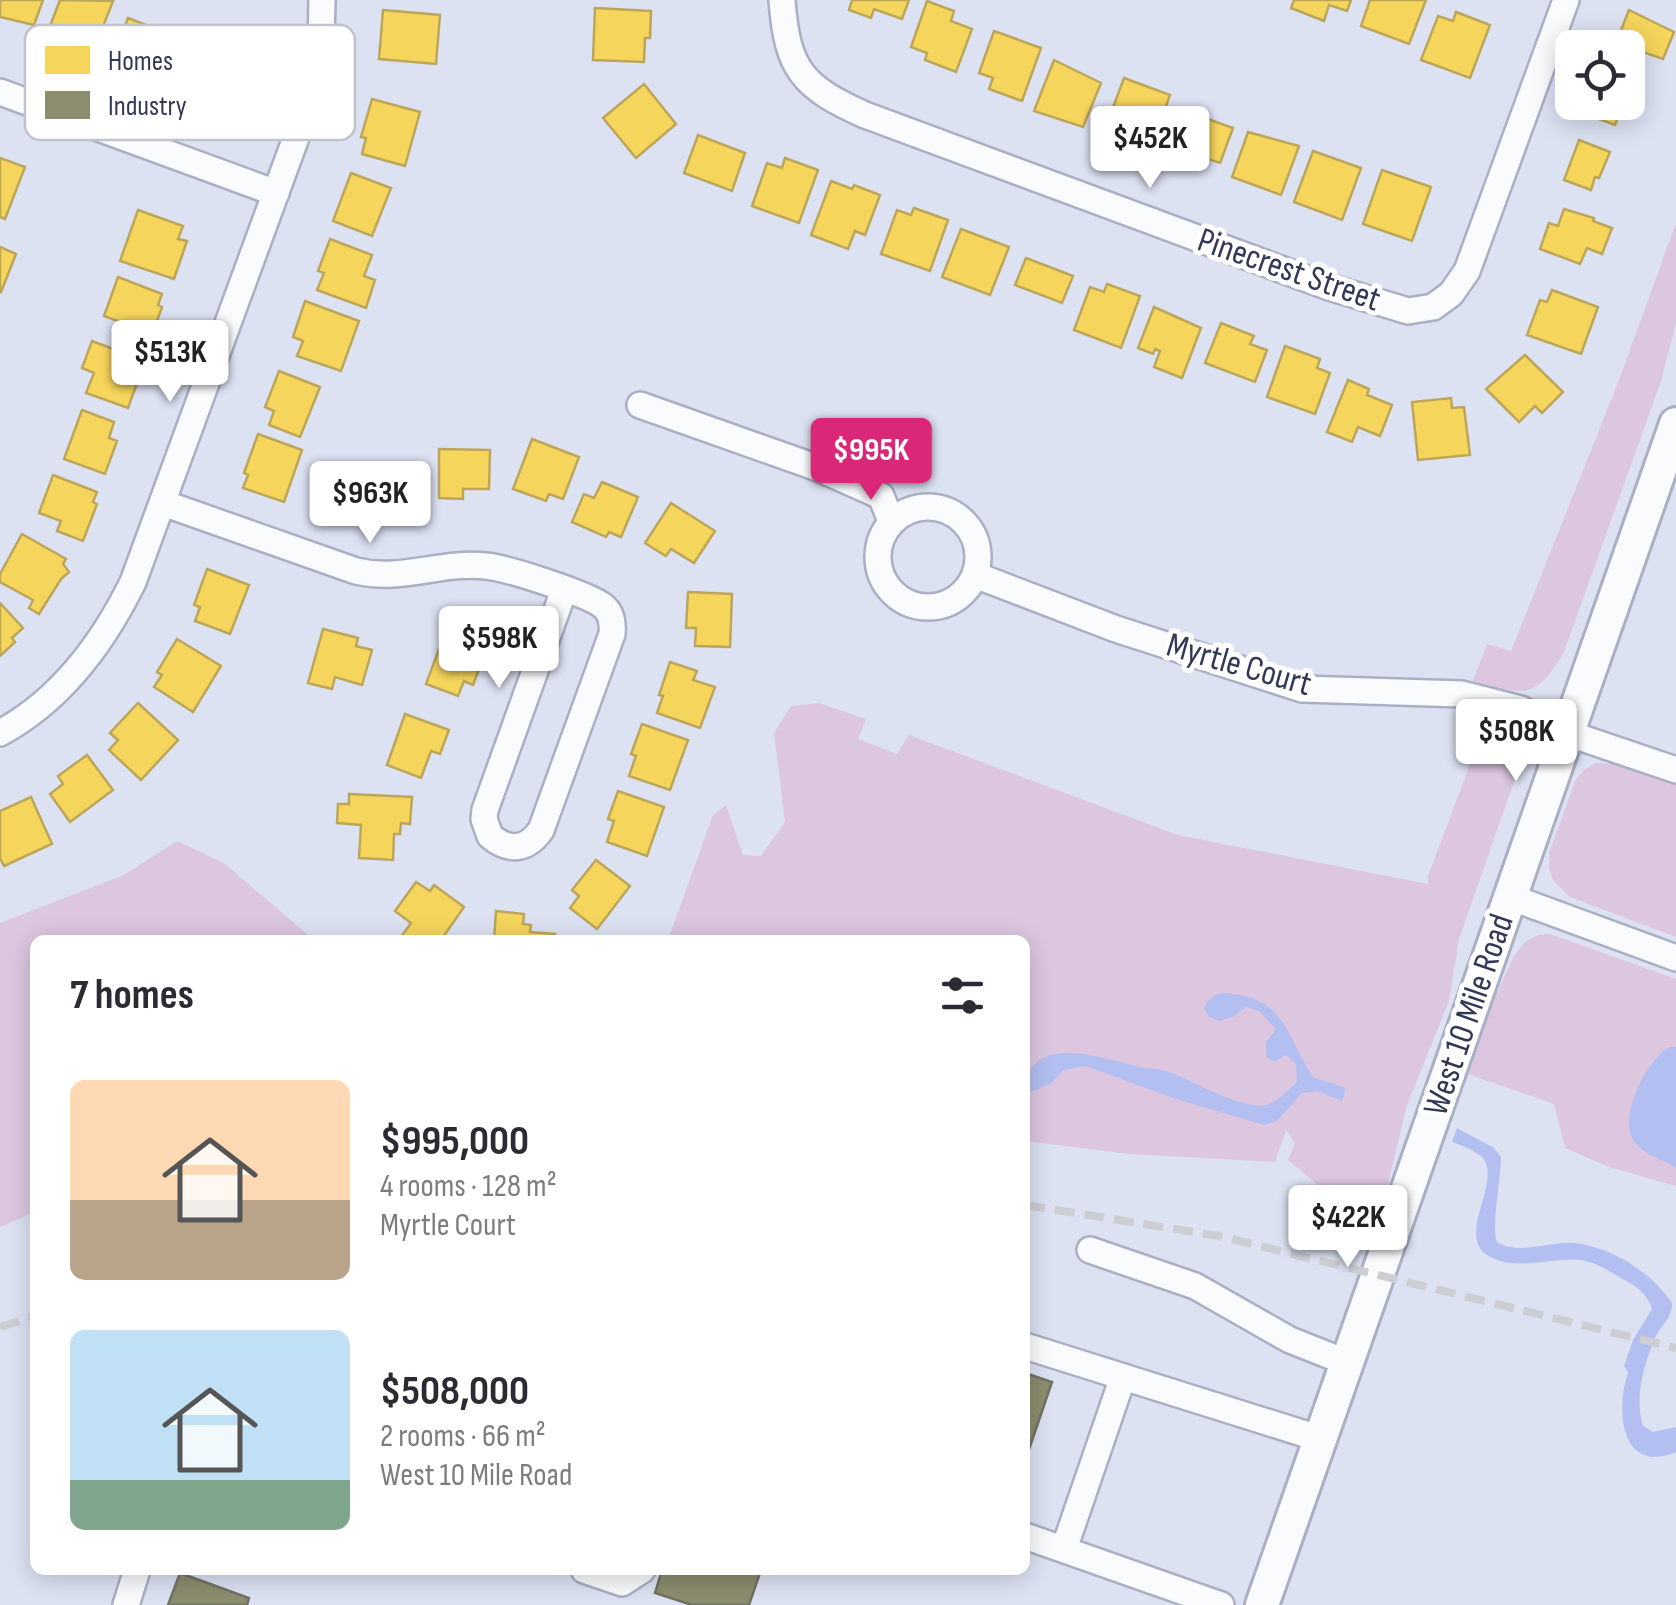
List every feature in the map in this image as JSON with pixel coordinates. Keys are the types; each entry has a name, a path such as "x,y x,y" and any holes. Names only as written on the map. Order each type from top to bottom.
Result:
{"main road":[{"name":"West 10 Mile Road","path":"1262,1605 1676,424"}],"street":[{"path":"321,25 322,0"},
{"name":"Pinecrest Street","path":"782,0 785,36 800,75 827,97 864,115 1329,286 1408,311 1433,307 1450,294 1468,271 1566,0"},
{"path":"0,92 25,101"},
{"path":"131,140 276,193"},
{"path":"0,733 64,684 100,640 134,582 294,140"},
{"path":"640,405 818,468 881,496 890,522"},
{"path":"163,503 372,575 488,566 564,590 606,608 611,616 612,634 541,830 528,844 505,846 488,831 485,810 564,590"},
{"path":"926,506 946,509 963,520 974,536 978,555 975,575 964,592 948,604 929,608 909,604 893,594 881,578 877,558 880,538 890,522 907,510 926,506"},
{"name":"Myrtle Court","path":"975,575 1116,629 1302,689 1462,694 1521,710 1566,733 1676,770"},
{"path":"1510,897 1676,958"},
{"path":"1090,1250 1195,1286 1290,1340 1348,1363"},
{"path":"1030,1348 1320,1439"},
{"path":"1064,1550 1123,1377"},
{"path":"1030,1538 1221,1605"},
{"path":"126,1605 135,1575"},
{"path":"599,1575 622,1583 634,1575"}],"shaded area":[{"path":"1676,223 1676,324 1661,381 1564,652 1545,679 1527,690 1504,690 1473,681 1487,644 1511,651 1619,380"},
{"path":"819,703 866,719 858,739 897,754 909,735 1178,835 1428,884 1487,719 1510,733 1519,754 1517,773 1459,939 1449,1001 1407,1105 1386,1192 1372,1228 1363,1212 1341,1204 1288,1160 1295,1143 1286,1130 1275,1162 1129,1154 1030,1142 1030,935 670,935 713,815 726,805 743,855 761,856 785,822 774,733 791,706"},
{"path":"1596,763 1618,764 1676,785 1676,937 1570,897 1553,880 1549,853 1576,779"},
{"path":"177,841 224,863 308,935 30,935 30,1214 0,1227 0,923 124,875"},
{"path":"1550,934 1676,979 1676,1186 1609,1167 1565,1148 1554,1104 1465,1073 1514,956 1525,942"}],"water":[{"path":"1214,996 1244,996 1272,1010 1313,1077 1346,1088 1342,1101 1318,1091 1302,1093 1277,1121 1264,1125 1173,1098 1086,1066 1064,1070 1051,1083 1030,1093 1030,1072 1037,1062 1065,1053 1163,1070 1245,1103 1271,1103 1297,1082 1296,1064 1286,1055 1275,1062 1266,1057 1266,1042 1276,1029 1259,1011 1246,1007 1233,1017 1218,1021 1208,1016 1204,1008"},
{"path":"1670,1047 1676,1047 1676,1168 1636,1144 1630,1120 1643,1077"},
{"path":"1457,1128 1494,1148 1501,1157 1497,1242 1515,1248 1588,1245 1642,1271 1672,1303 1647,1359 1640,1415 1643,1426 1653,1432 1676,1427 1676,1452 1658,1457 1643,1455 1626,1435 1623,1420 1628,1373 1624,1366 1633,1340 1652,1309 1647,1299 1631,1284 1586,1261 1517,1264 1495,1259 1483,1251 1476,1228 1488,1173 1479,1154 1452,1142"}],"building: Homes":[{"path":"0,0 43,0 34,25 0,17"},
{"path":"60,0 113,1 104,25 50,25"},
{"path":"852,0 909,0 902,19 874,9 871,18 849,10"},
{"path":"1294,0 1351,0 1347,11 1329,5 1324,21 1291,8"},
{"path":"1370,0 1426,0 1409,44 1361,26"},
{"path":"927,1 954,11 951,21 972,29 956,72 925,60 927,53 911,47"},
{"path":"595,8 651,11 644,62 593,60"},
{"path":"383,10 440,15 436,64 379,59"},
{"path":"1629,10 1674,32 1663,59 1645,53 1645,30 1621,30"},
{"path":"1456,12 1490,25 1470,78 1421,60 1438,16 1453,21"},
{"path":"128,18 146,25 125,25"},
{"path":"994,31 1041,48 1022,101 989,89 993,78 979,73"},
{"path":"1054,60 1101,83 1083,127 1034,111"},
{"path":"1124,78 1170,95 1150,151 1118,139 1123,126 1108,121"},
{"path":"644,84 676,124 636,158 603,118"},
{"path":"372,99 420,112 405,166 362,154 366,138 361,137"},
{"path":"1183,110 1233,128 1220,163 1168,151"},
{"path":"1248,132 1299,146 1281,195 1232,177"},
{"path":"698,135 745,153 732,191 684,173"},
{"path":"1579,140 1610,152 1591,190 1564,180"},
{"path":"1313,151 1361,168 1342,220 1294,202"},
{"path":"0,158 25,167 5,219 0,217"},
{"path":"785,158 818,170 799,223 752,206 767,163 782,168"},
{"path":"1382,170 1431,187 1412,241 1363,224"},
{"path":"351,173 391,188 372,236 333,221"},
{"path":"831,181 880,195 865,235 855,231 848,249 811,235"},
{"path":"914,208 948,220 930,271 881,254 897,210 911,215"},
{"path":"1564,209 1612,228 1602,254 1587,248 1580,264 1540,249 1549,223 1558,226"},
{"path":"138,210 183,226 178,239 187,241 174,279 120,261"},
{"path":"961,229 1009,247 990,295 942,277"},
{"path":"330,239 372,255 364,276 375,280 366,308 317,290 324,273 318,271"},
{"path":"0,247 16,254 1,292 0,291"},
{"path":"1026,258 1073,276 1062,303 1015,285"},
{"path":"118,277 162,294 158,305 162,307 149,343 123,333 126,324 104,316"},
{"path":"1107,284 1140,296 1121,348 1074,330 1090,287 1104,292"},
{"path":"1552,290 1598,307 1581,354 1527,335 1540,300 1547,302"},
{"path":"305,301 359,321 341,371 297,356 303,341 293,337"},
{"path":"1154,307 1201,328 1182,378 1154,367 1160,351 1155,349 1153,354 1138,348"},
{"path":"1221,323 1254,336 1250,344 1267,350 1255,382 1205,363"},
{"path":"92,341 140,359 135,373 140,375 128,408 86,393 94,373 82,368"},
{"path":"1285,346 1320,359 1317,368 1330,373 1315,414 1267,397"},
{"path":"1525,355 1563,392 1542,413 1535,406 1519,422 1486,389"},
{"path":"279,371 320,387 300,437 269,425 274,411 265,407"},
{"path":"1348,380 1369,389 1367,395 1392,405 1380,436 1358,427 1352,442 1327,432"},
{"path":"1451,398 1452,408 1464,407 1470,455 1418,460 1412,402"},
{"path":"82,410 114,422 109,438 117,441 105,474 64,459"},
{"path":"258,434 302,450 284,502 243,488 248,475 244,473"},
{"path":"532,439 579,457 563,499 549,494 546,501 513,489"},
{"path":"439,449 490,450 489,489 463,489 463,499 439,498"},
{"path":"367,467 416,467 417,510 367,515"},
{"path":"53,475 97,492 93,502 97,504 83,541 57,531 61,521 39,513"},
{"path":"602,482 638,497 621,537 609,532 606,537 572,522 584,494 594,498"},
{"path":"671,503 715,531 694,563 671,549 666,556 645,543"},
{"path":"22,534 66,559 63,564 69,572 39,614 29,608 33,600 0,582 0,574"},
{"path":"207,569 249,585 230,634 195,621 200,607 194,605"},
{"path":"688,592 732,594 730,647 695,646 696,628 686,628"},
{"path":"0,603 23,628 0,656"},
{"path":"323,629 358,638 356,646 372,650 362,685 335,677 332,689 308,683"},
{"path":"445,633 487,648 473,685 464,681 458,696 426,684"},
{"path":"177,639 221,666 193,712 154,687 162,675 157,672"},
{"path":"670,662 697,671 693,680 715,687 700,728 657,713"},
{"path":"138,703 178,740 141,780 109,750 118,740 110,733"},
{"path":"405,714 449,730 440,754 431,751 421,778 387,765"},
{"path":"642,724 688,740 670,790 629,776 636,756 631,754"},
{"path":"87,755 113,790 70,822 50,794 63,784 58,776"},
{"path":"618,791 664,807 647,856 607,842 614,821 608,819"},
{"path":"349,794 412,797 410,824 401,823 400,834 394,834 393,860 359,858 361,825 337,823 338,804 349,804"},
{"path":"31,797 52,844 4,866 0,858 0,811"},
{"path":"596,860 630,886 597,929 570,908 579,896 572,890"},
{"path":"416,882 430,891 434,885 464,907 444,935 402,935 411,923 395,911"},
{"path":"496,911 524,914 523,924 531,925 530,932 555,934 555,935 494,935"}],"building: Industry":[{"path":"1030,1375 1052,1382 1030,1446"},
{"path":"179,1575 249,1598 247,1605 168,1605"},
{"path":"660,1575 759,1575 749,1605 692,1605 655,1593"}],"railway":[{"path":"1030,1206 1219,1236 1676,1348"},
{"path":"0,1327 30,1318"}]}
